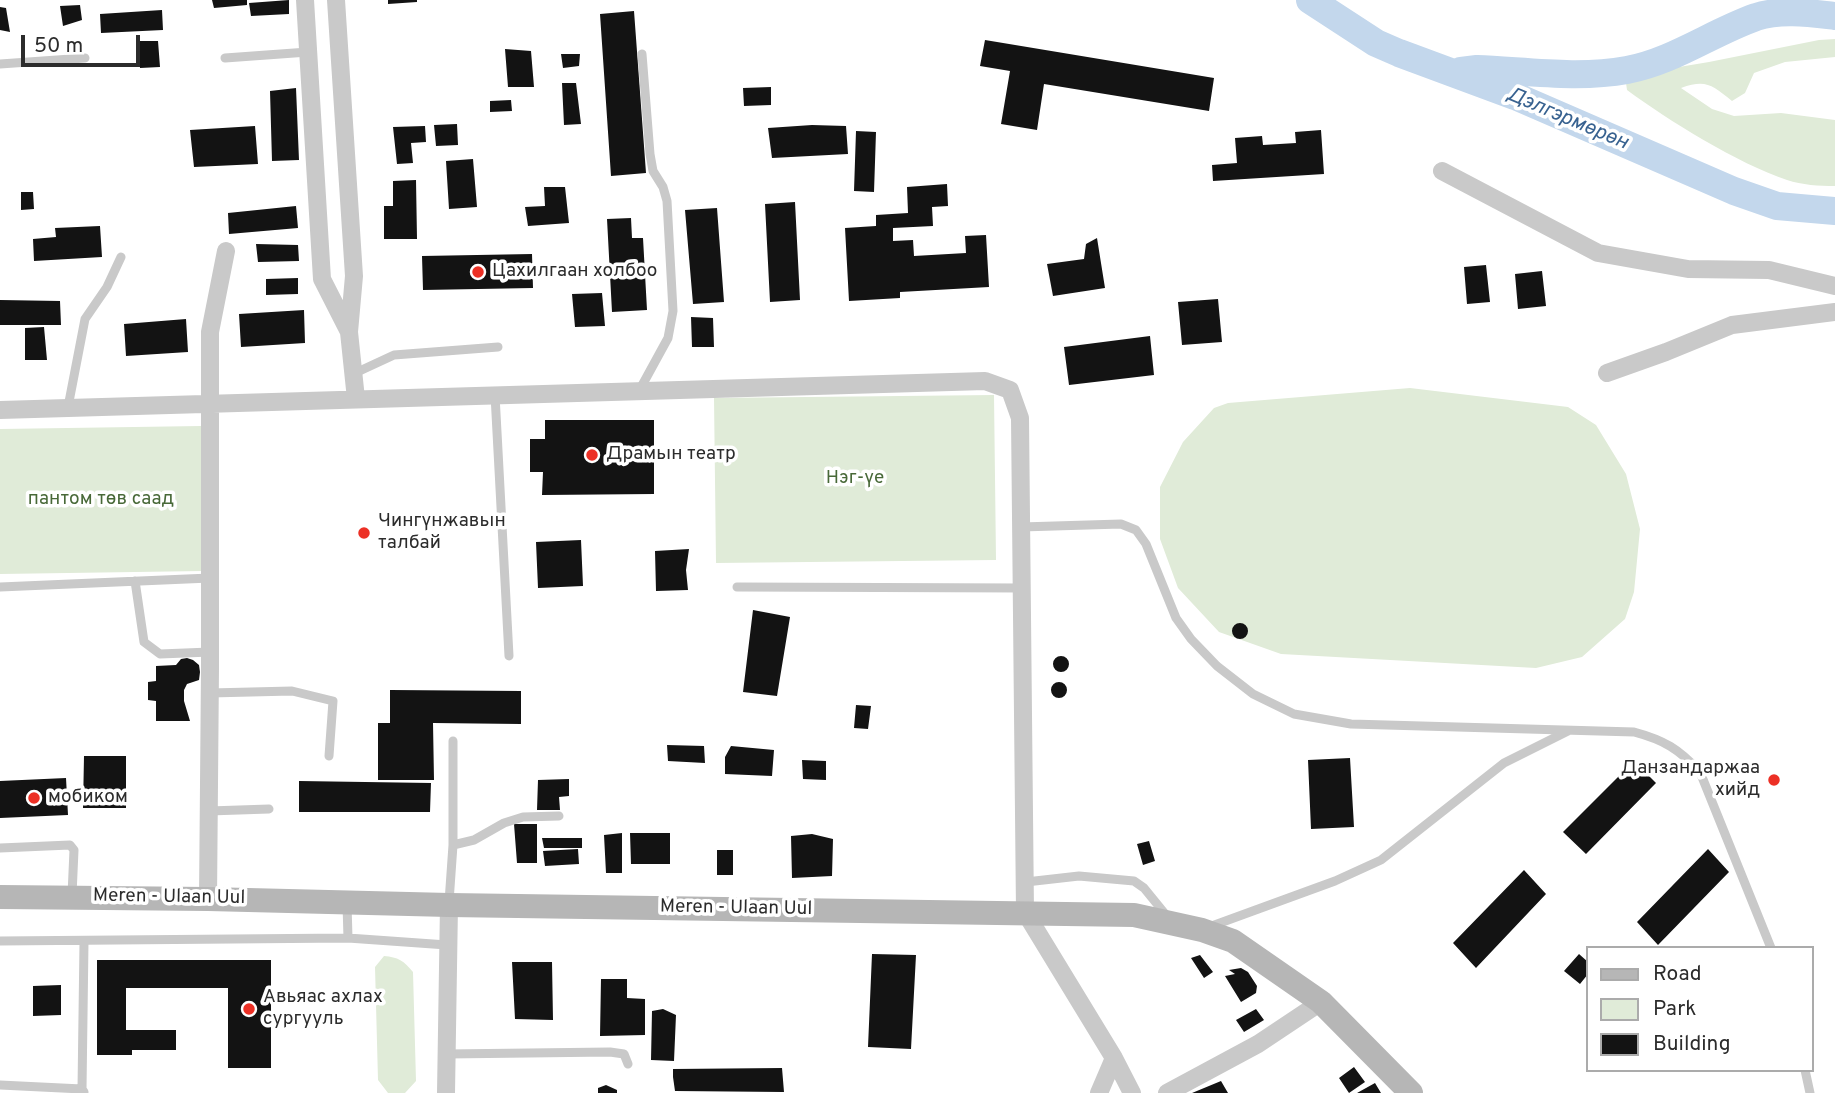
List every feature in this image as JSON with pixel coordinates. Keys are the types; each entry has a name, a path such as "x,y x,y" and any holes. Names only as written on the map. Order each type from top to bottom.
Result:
{"street":[{"path":"305,0 322,279 349,332"},
{"path":"336,0 354,276 349,332 355,398"},
{"path":"1442,172 1598,253 1688,269 1769,270 1835,286"},
{"path":"208,898 210,332 226,251"},
{"path":"1607,373 1732,325 1835,312"},
{"path":"0,410 985,382 1010,390 1020,418 1025,912 1114,1058 1132,1093"},
{"name":"Meren - Ulaan Uul","path":"0,897 208,898 449,905 1134,915 1202,930 1233,941 1321,1002 1411,1093"},
{"path":"446,1093 449,905"},
{"path":"1167,1093 1258,1044 1321,1002"},
{"path":"1099,1093 1114,1058"}],"lane":[{"path":"225,58 308,52"},
{"path":"639,391 667,338 673,311 667,201 663,187 653,172 642,54"},
{"path":"0,64 85,58"},
{"path":"68,407 85,319 107,287 121,257"},
{"path":"353,374 394,355 498,347"},
{"path":"495,395 509,656"},
{"path":"1021,527 1121,524 1136,530 1146,544 1176,618 1191,639 1217,666 1253,694 1294,714 1351,724 1634,732 1658,739 1683,753 1700,772 1770,946"},
{"path":"0,587 210,578"},
{"path":"135,581 144,642 160,654 210,652"},
{"path":"737,587 1022,588"},
{"path":"210,693 292,691 333,701 329,756"},
{"path":"1202,930 1335,881 1381,860 1504,763 1570,730"},
{"path":"449,905 453,845 453,741"},
{"path":"209,811 269,809"},
{"path":"453,845 474,840 504,823 523,817 559,816"},
{"path":"0,848 69,845 74,850 72,896"},
{"path":"1026,882 1079,876 1134,881 1144,888 1172,923"},
{"path":"347,902 348,938"},
{"path":"0,941 348,938 447,945"},
{"path":"0,1085 84,1091 84,942"},
{"path":"447,1054 610,1052 624,1054 628,1064"},
{"path":"1805,1072 1810,1093"}],"green space":[{"path":"1835,39 1835,57 1785,62 1754,73 1745,93 1732,101 1708,85 1697,84 1681,88 1712,109 1734,116 1781,113 1835,120 1835,186 1793,182 1767,173 1683,128 1627,90 1625,76"},
{"path":"1410,388 1568,407 1596,425 1626,474 1640,529 1634,592 1625,619 1582,657 1536,668 1281,654 1219,632 1178,588 1160,539 1160,487 1183,442 1214,408 1228,403"},
{"name":"Нэг-үе","path":"994,395 996,560 716,563 714,398"},
{"name":"пантом төв саад","path":"201,426 203,571 0,574 0,429"},
{"path":"384,956 400,960 413,972 416,1081 405,1093 388,1093 378,1080 375,967"}],"building":[{"path":"212,0 247,0 247,5 214,8"},
{"path":"289,0 289,14 251,16 249,3"},
{"path":"388,0 417,0 417,2 388,4"},
{"path":"80,5 82,20 63,26 60,6"},
{"path":"0,7 6,8 10,32 0,30"},
{"path":"162,10 163,30 101,33 100,14"},
{"path":"634,11 646,173 611,176 600,14"},
{"path":"985,40 1214,78 1209,111 1044,84 1037,130 1001,124 1010,71 980,66"},
{"path":"138,41 158,41 160,67 140,68"},
{"path":"505,49 531,51 534,87 508,87"},
{"path":"561,54 580,54 579,66 563,68"},
{"path":"562,83 576,83 581,124 564,125"},
{"path":"771,87 771,105 744,106 743,88"},
{"path":"296,88 299,160 272,161 270,91"},
{"path":"511,100 512,111 490,112 490,101"},
{"path":"457,124 458,145 436,146 434,125"},
{"path":"255,126 258,164 194,167 190,130"},
{"path":"425,126 426,142 411,143 413,163 397,164 393,127"},
{"path":"846,126 848,154 772,158 768,128"},
{"path":"1321,130 1324,174 1213,181 1212,165 1237,163 1235,138 1262,136 1263,145 1296,143 1295,132"},
{"path":"856,131 876,132 874,192 854,191"},
{"path":"473,159 477,207 449,209 446,161"},
{"path":"416,180 417,239 384,239 384,206 393,206 393,181"},
{"path":"947,184 948,206 932,207 933,226 893,228 893,241 913,240 914,256 966,253 965,236 986,235 989,287 900,292 900,298 849,301 845,228 876,226 876,215 908,213 907,187"},
{"path":"544,187 565,187 569,223 528,226 525,207 545,206"},
{"path":"21,192 33,192 34,209 21,210"},
{"path":"795,202 800,300 770,302 765,204"},
{"path":"296,206 298,228 229,234 228,213"},
{"path":"717,208 724,302 693,304 685,210"},
{"path":"631,218 632,238 643,238 647,310 612,312 607,219"},
{"path":"100,226 102,257 34,261 33,239 56,237 55,228"},
{"path":"1097,238 1105,288 1053,296 1047,264 1084,259 1086,244"},
{"path":"256,244 298,245 299,261 258,262"},
{"name":"Цахилгаан холбоо","path":"532,254 533,288 423,290 422,256"},
{"path":"1486,265 1490,302 1467,304 1464,267"},
{"path":"1542,271 1546,306 1518,309 1515,274"},
{"path":"298,278 298,294 266,295 266,279"},
{"path":"602,293 605,326 575,327 572,294"},
{"path":"1218,299 1222,342 1182,345 1178,302"},
{"path":"0,300 60,301 61,325 0,325"},
{"path":"304,310 305,343 241,347 239,314"},
{"path":"691,317 713,318 714,347 692,347"},
{"path":"186,319 188,352 126,356 124,324"},
{"path":"44,327 47,360 25,360 25,328"},
{"path":"1150,336 1154,375 1069,385 1064,347"},
{"name":"Драмын театр","path":"545,420 654,420 654,494 542,495 543,472 530,472 530,439 545,439"},
{"path":"581,540 583,586 538,588 536,542"},
{"path":"689,549 686,570 688,590 656,591 655,551"},
{"path":"753,610 790,617 777,696 743,692"},
{"path":"1240,623 1246,625 1246,637 1240,639 1234,637 1232,631 1234,625"},
{"path":"1061,656 1067,658 1067,670 1061,672 1055,670 1053,664 1055,658"},
{"path":"187,658 199,665 200,672 199,680 187,684 184,690 190,721 156,721 156,701 148,700 148,682 156,681 156,666 176,665 181,659"},
{"path":"1059,682 1065,684 1065,696 1059,698 1053,696 1051,690 1053,684"},
{"path":"390,690 521,691 521,724 433,723 434,780 378,780 378,723 390,723"},
{"path":"856,705 871,706 868,729 854,728"},
{"path":"667,745 704,746 705,763 668,761"},
{"path":"731,746 774,750 772,776 725,774 725,757"},
{"path":"84,756 126,756 126,808 83,808"},
{"path":"1350,758 1354,827 1311,829 1308,760"},
{"path":"802,760 826,761 826,780 803,779"},
{"path":"1634,761 1656,783 1586,854 1563,832"},
{"name":"мобиком","path":"66,778 68,815 0,818 0,781"},
{"path":"569,779 569,796 559,797 560,810 537,810 538,780"},
{"path":"299,781 431,783 430,812 299,812"},
{"path":"514,824 537,824 537,863 517,863"},
{"path":"622,833 622,873 606,873 604,835"},
{"path":"630,833 670,833 670,864 631,864"},
{"path":"812,834 833,839 832,876 792,878 791,836"},
{"path":"542,838 582,838 582,848 544,848"},
{"path":"1149,841 1155,861 1143,865 1137,844"},
{"path":"578,849 579,864 545,866 543,851"},
{"path":"1708,849 1729,872 1658,945 1637,922"},
{"path":"717,850 733,850 733,875 717,875"},
{"path":"1524,870 1546,894 1476,968 1453,943"},
{"path":"872,954 916,955 911,1049 868,1047"},
{"path":"1579,954 1587,961 1587,975 1580,984 1564,971"},
{"path":"1200,955 1213,972 1204,978 1191,958"},
{"name":"Авьяас ахлах сургууль","path":"97,960 271,960 271,1068 228,1068 228,988 126,988 126,1030 176,1030 176,1050 132,1050 132,1055 97,1055"},
{"path":"512,962 552,962 553,1020 515,1019"},
{"path":"1241,968 1248,972 1257,986 1256,993 1241,1002 1225,976 1235,974 1229,970"},
{"path":"601,979 627,979 627,998 645,999 645,1035 600,1036"},
{"path":"61,985 61,1015 33,1016 33,986"},
{"path":"663,1009 676,1015 674,1061 651,1060 652,1011"},
{"path":"1256,1009 1264,1020 1244,1032 1236,1020"},
{"path":"1354,1067 1365,1082 1349,1093 1339,1078"},
{"path":"782,1068 784,1092 675,1091 673,1069"},
{"path":"1221,1081 1228,1093 1192,1093"},
{"path":"1375,1083 1381,1093 1357,1093"},
{"path":"606,1085 617,1090 617,1093 598,1093 598,1088"}],"waterway":[{"name":"Дэлгэрмөрөн","path":"1310,0 1376,43 1515,96 1734,191 1777,206 1835,211"},
{"path":"1461,71 1477,69 1571,74 1608,73 1661,60 1756,17 1785,12 1835,16"}],"place":[{"name":"Цахилгаан холбоо","path":"478,272"},
{"name":"Драмын театр","path":"592,455"},
{"name":"Чингүнжавын талбай","path":"364,533"},
{"name":"Данзандаржаа хийд","path":"1774,780"},
{"name":"мобиком","path":"34,798"},
{"name":"Авьяас ахлах сургууль","path":"249,1009"}]}
